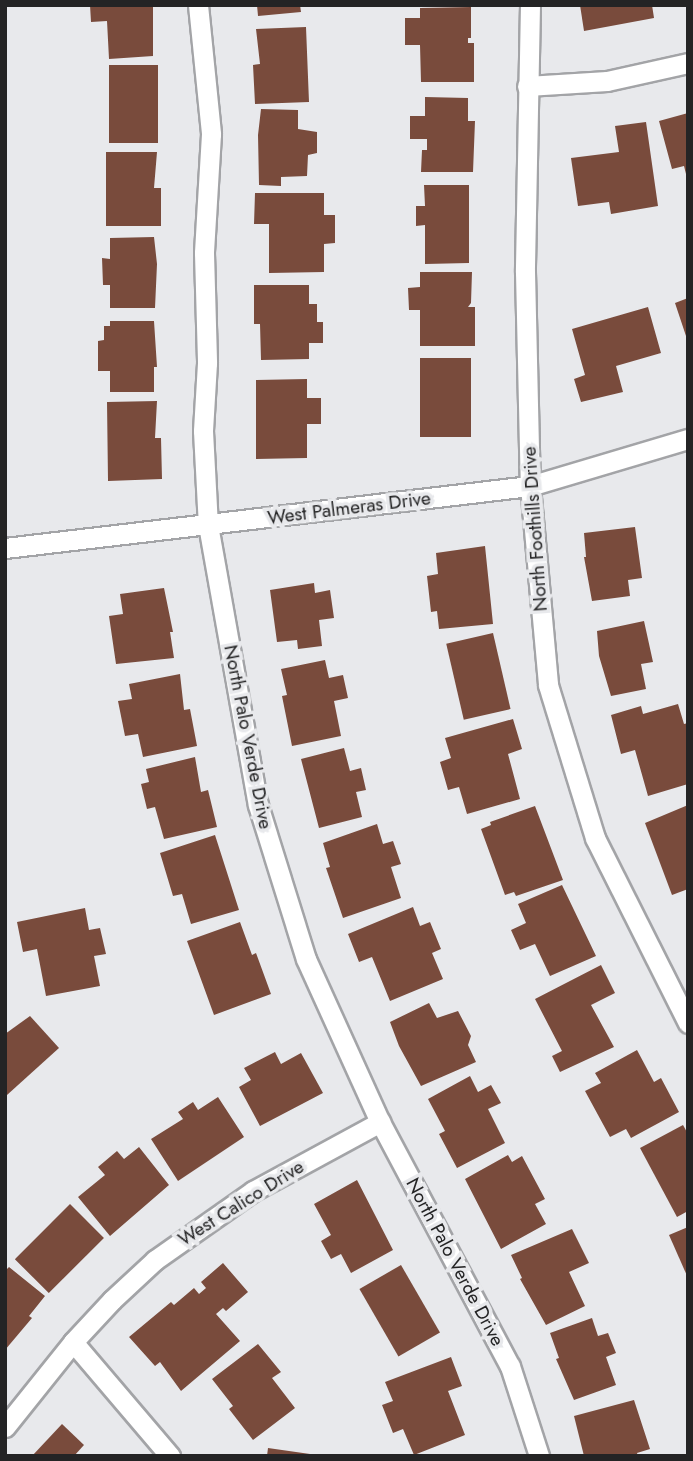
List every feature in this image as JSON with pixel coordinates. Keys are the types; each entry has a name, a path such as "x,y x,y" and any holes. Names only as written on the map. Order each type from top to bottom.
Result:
{"street":[{"name":"North Palo Verde Drive","path":"198,5 211,134 204,253 207,363 203,431 208,525 258,804 306,959 380,1122 510,1366 539,1456"},
{"name":"North Foothills Drive","path":"530,5 525,272 530,486 548,685 594,838 688,1023"},
{"path":"527,86 607,81 688,63"},
{"name":"West Palmeras Drive","path":"5,548 530,486 688,439"},
{"name":"West Calico Drive","path":"5,1427 73,1342 133,1280 202,1224 280,1176 380,1122"},
{"path":"73,1342 170,1456"}],"building":[{"path":"90,5 153,5 153,56 109,59 107,21 91,22"},
{"path":"257,5 300,5 301,12 258,16"},
{"path":"580,5 652,5 654,18 584,31"},
{"path":"471,7 471,38 468,38 468,43 474,43 474,82 421,82 420,45 405,45 405,18 420,18 420,8"},
{"path":"306,27 309,102 255,104 253,65 260,64 256,29"},
{"path":"109,65 158,65 158,143 109,143"},
{"path":"425,97 468,98 468,121 475,121 473,172 421,172 422,150 427,150 427,139 410,139 410,116 425,116"},
{"path":"261,109 298,110 298,129 317,132 317,153 308,155 307,176 281,177 281,186 259,185 258,135"},
{"path":"688,113 687,178 684,166 672,169 659,121"},
{"path":"646,122 658,206 611,214 609,202 578,206 571,158 619,152 615,126"},
{"path":"106,152 157,152 154,188 161,188 161,226 106,226"},
{"path":"424,185 469,185 469,263 425,264 425,225 416,226 416,206 425,206"},
{"path":"255,193 324,193 324,215 335,215 335,243 324,244 324,272 269,273 269,224 254,224"},
{"path":"154,237 157,264 155,308 110,308 110,285 103,285 102,258 110,259 110,238"},
{"path":"420,272 472,272 471,303 468,307 475,307 475,346 420,346 420,310 409,310 408,288 420,287"},
{"path":"254,285 309,285 309,304 317,304 317,322 323,322 323,343 309,343 309,359 261,360 260,324 254,324"},
{"path":"688,298 688,339 687,339 675,303"},
{"path":"648,307 661,353 616,366 623,392 581,402 574,379 585,375 572,329"},
{"path":"110,321 154,321 157,367 154,367 154,392 110,392 110,371 98,371 98,341 104,340 104,326 110,326"},
{"path":"420,358 471,358 471,437 420,437"},
{"path":"307,379 307,398 321,398 321,424 307,424 307,458 256,459 256,380"},
{"path":"157,401 155,438 161,438 162,479 108,481 107,402"},
{"path":"635,527 642,578 628,580 630,596 592,601 584,557 584,533"},
{"path":"485,546 493,624 439,629 437,611 431,612 427,576 438,574 436,553"},
{"path":"314,583 315,593 330,590 334,618 319,620 322,646 298,649 297,640 277,642 270,590"},
{"path":"164,588 173,632 170,632 174,658 116,664 109,616 123,614 120,594"},
{"path":"644,621 653,662 641,664 646,689 611,696 599,656 597,631"},
{"path":"493,633 511,709 464,720 446,644"},
{"path":"325,660 329,678 343,675 348,698 334,701 341,736 292,746 282,696 287,695 281,669"},
{"path":"180,674 184,710 190,709 197,746 143,757 138,734 125,736 118,701 132,699 129,684"},
{"path":"678,704 684,724 688,723 688,784 648,796 635,750 621,754 611,715 641,706 643,714"},
{"path":"513,719 522,749 508,754 520,799 467,814 459,787 448,790 440,762 451,758 445,738"},
{"path":"344,748 350,771 361,768 366,790 356,792 362,817 319,828 301,759"},
{"path":"195,757 201,792 208,790 217,827 164,839 155,807 147,809 141,784 149,782 146,769"},
{"path":"688,805 688,889 672,895 645,823"},
{"path":"535,806 563,880 516,896 514,892 505,895 481,829 491,825 490,822"},
{"path":"377,824 383,844 393,841 401,864 391,867 401,898 343,918 326,868 330,867 323,843"},
{"path":"215,835 239,910 191,924 182,894 173,896 160,853"},
{"path":"562,885 596,956 550,976 535,944 520,950 511,930 526,923 518,904"},
{"path":"413,907 420,926 430,922 441,949 432,953 443,979 390,1001 372,957 359,962 348,934"},
{"path":"85,908 89,930 100,928 106,954 94,956 100,986 46,996 37,949 23,952 17,922"},
{"path":"240,922 252,955 256,953 271,994 214,1015 187,941"},
{"path":"601,965 615,993 591,1005 614,1047 560,1072 552,1056 562,1051 535,999"},
{"path":"429,1003 437,1018 458,1011 471,1036 468,1045 476,1062 421,1086 399,1046 390,1022"},
{"path":"30,1016 59,1048 7,1095 5,1034"},
{"path":"637,1050 654,1082 661,1078 679,1112 631,1138 626,1129 610,1137 585,1091 601,1083 595,1073"},
{"path":"275,1052 281,1064 301,1053 323,1093 260,1126 239,1087 251,1080 244,1068"},
{"path":"470,1076 478,1092 491,1085 501,1103 488,1109 505,1143 457,1168 439,1134 445,1131 428,1099"},
{"path":"218,1097 244,1137 178,1181 151,1139 183,1119 178,1112 193,1102 198,1110"},
{"path":"683,1125 688,1134 688,1211 677,1217 640,1148"},
{"path":"139,1147 169,1185 110,1236 78,1197 105,1175 98,1167 117,1151 124,1159"},
{"path":"508,1155 512,1162 522,1156 545,1199 535,1204 546,1224 501,1249 465,1179"},
{"path":"357,1180 393,1250 351,1273 341,1254 331,1259 321,1241 331,1235 314,1204"},
{"path":"70,1204 104,1238 49,1293 15,1259"},
{"path":"688,1227 688,1278 669,1235"},
{"path":"572,1229 589,1263 569,1272 585,1306 546,1325 520,1279 522,1278 511,1255"},
{"path":"223,1263 248,1292 226,1311 223,1308 216,1314 240,1341 181,1391 160,1362 155,1366 129,1337 171,1302 174,1305 194,1288 199,1294 206,1288 201,1282"},
{"path":"401,1265 440,1333 398,1357 359,1289"},
{"path":"9,1267 45,1296 29,1316 32,1318 5,1350 5,1271"},
{"path":"592,1318 598,1336 608,1333 616,1353 606,1357 616,1385 574,1400 556,1359 559,1358 550,1333"},
{"path":"258,1344 281,1372 272,1378 295,1408 253,1440 229,1409 233,1406 212,1379"},
{"path":"451,1357 462,1386 448,1391 465,1435 414,1455 403,1429 393,1433 382,1405 393,1401 385,1382"},
{"path":"634,1400 650,1449 637,1453 638,1456 584,1456 574,1416"},
{"path":"62,1424 84,1445 74,1456 32,1456"},
{"path":"268,1448 310,1454 267,1456"}]}
